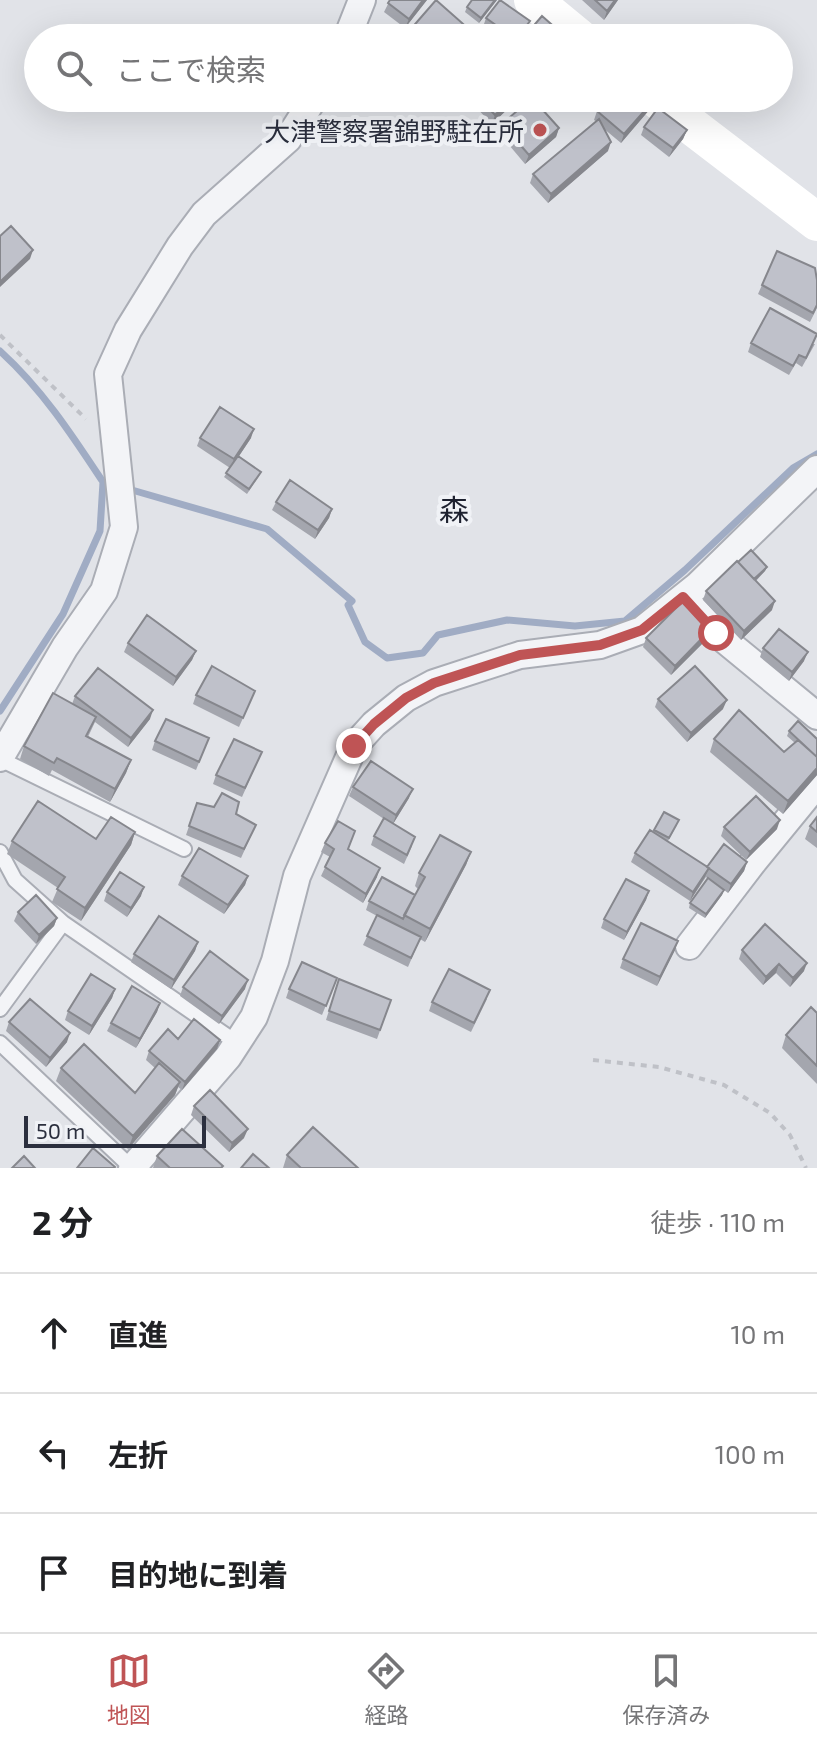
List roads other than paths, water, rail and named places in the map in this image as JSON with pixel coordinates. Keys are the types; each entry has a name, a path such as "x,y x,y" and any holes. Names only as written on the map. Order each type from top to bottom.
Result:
{"main road":[{"path":"533,0 562,24"},
{"path":"673,112 817,222"}],"street":[{"path":"353,24 362,0"},
{"path":"0,758 65,647 104,591 124,527 108,374 128,330 180,246 204,214 288,139 305,112"},
{"path":"132,1168 228,1057 254,1017 275,961 297,876 354,746 374,724 406,698 434,683 520,655 600,645 642,630 683,597 817,469"},
{"path":"683,597 716,633 817,716"},
{"path":"689,946 817,784"}],"lane":[{"path":"0,758 184,849"},
{"path":"0,852 15,880 63,923 237,1043"},
{"path":"0,1009 63,923"},
{"path":"0,1043 132,1168"}],"waterway":[{"path":"0,351 43,397 103,482 113,484"},
{"path":"125,488 267,529 352,601 348,605 365,642 387,658 423,653 438,635 507,620 575,626 625,621 685,570 793,468 817,454"},
{"path":"0,711 63,614 100,531 103,482"}],"place":[{"name":"大津警察署錦野駐在所","path":"540,130"}],"district":[{"name":"森","path":"454,509"}]}
